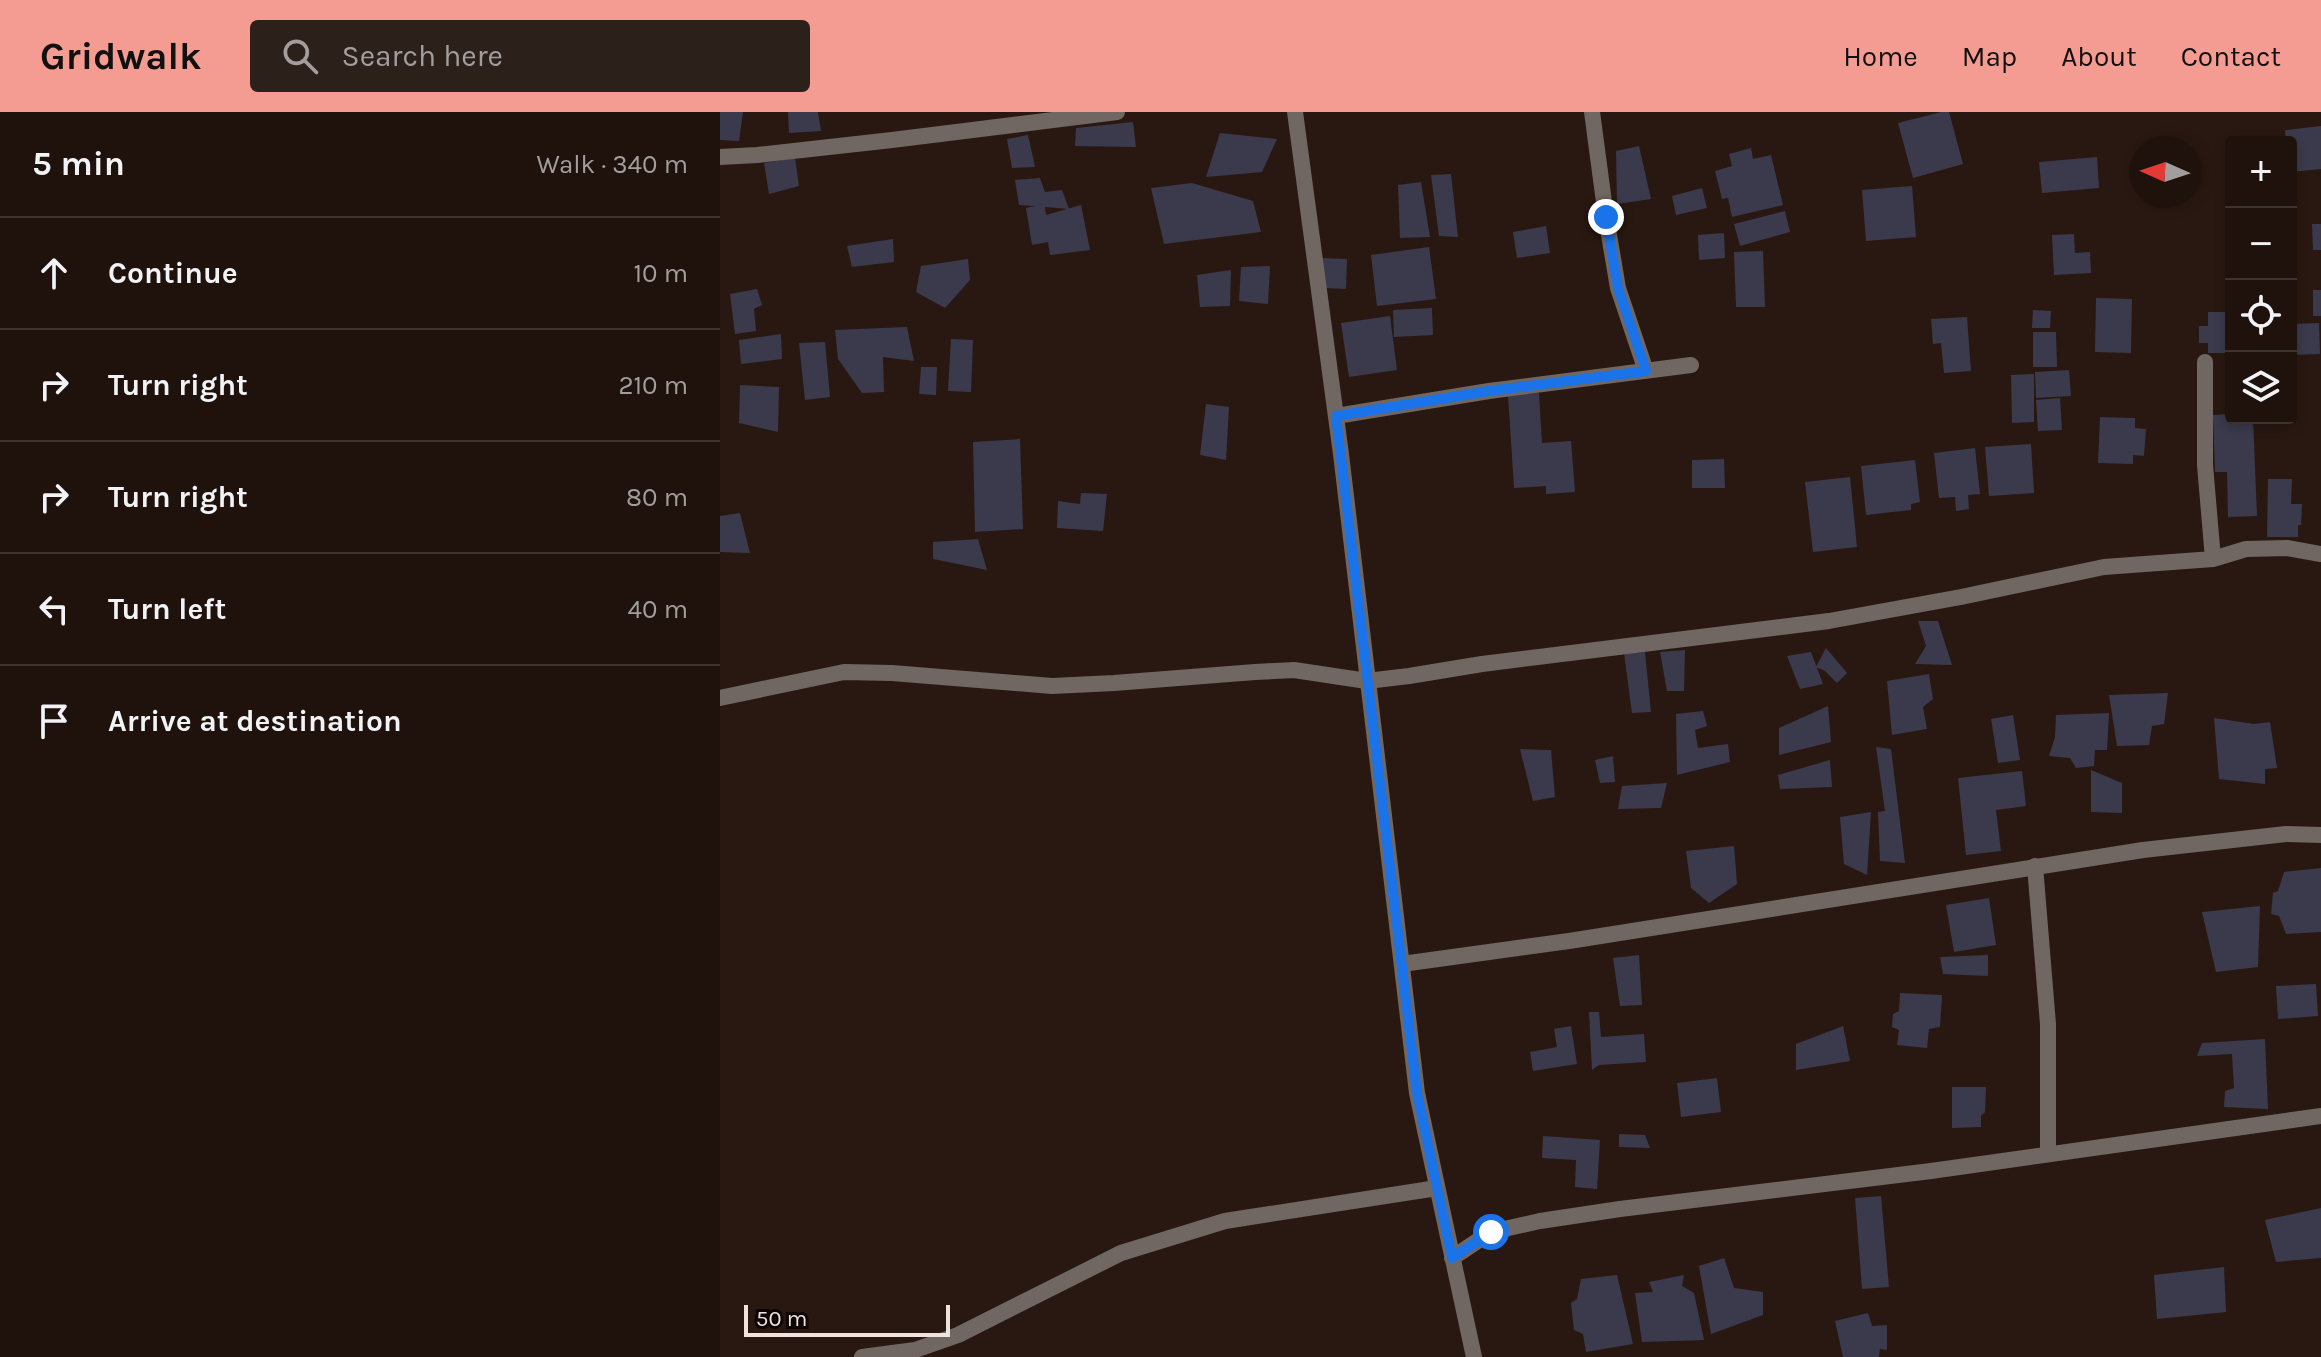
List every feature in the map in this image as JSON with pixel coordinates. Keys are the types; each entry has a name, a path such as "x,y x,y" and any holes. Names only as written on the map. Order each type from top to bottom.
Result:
{"street":[{"path":"720,157 862,144 1117,112"},
{"path":"1295,112 1336,416 1417,1093 1474,1357"},
{"path":"1592,112 1618,288 1646,371"},
{"path":"2205,362 2205,465 2213,559"},
{"path":"1336,416 1489,391 1691,365"},
{"path":"720,698 844,672 1052,686 1294,670 1367,681 1829,621 2104,567 2213,559 2246,549 2287,548 2321,554"},
{"path":"1402,964 2190,844 2286,834 2321,835"},
{"path":"2035,866 2048,1024 2048,1154"},
{"path":"1452,1258 1491,1232 1540,1221 1931,1171 2321,1116"},
{"path":"862,1357 915,1350 958,1335 1121,1253 1225,1221 1437,1188"}],"building":[{"path":"720,112 743,112 739,141 720,140"},
{"path":"788,112 818,112 821,131 789,133"},
{"path":"1949,112 1963,164 1913,178 1898,123"},
{"path":"1133,122 1136,147 1075,146 1076,128"},
{"path":"2321,126 2321,169 2297,171 2297,136 2286,136 2285,130"},
{"path":"1220,133 1277,139 1262,172 1206,177"},
{"path":"1028,135 1035,167 1012,168 1007,139"},
{"path":"1639,146 1651,199 1617,204 1616,151"},
{"path":"1751,148 1753,159 1771,155 1783,205 1732,217 1728,198 1722,199 1715,171 1732,166 1729,154"},
{"path":"2097,157 2099,188 2042,193 2039,162"},
{"path":"795,158 799,186 769,194 764,163"},
{"path":"1451,174 1458,237 1439,236 1431,175"},
{"path":"1040,178 1045,192 1062,190 1069,208 1081,205 1090,250 1050,255 1048,242 1032,245 1026,208 1035,206 1019,205 1015,180","holes":["1045,207 1067,209 1046,215"]},
{"path":"1421,182 1430,237 1400,238 1398,185"},
{"path":"1192,183 1253,201 1261,232 1164,244 1151,188"},
{"path":"1912,186 1916,237 1866,241 1862,190"},
{"path":"1702,188 1707,208 1676,215 1672,196"},
{"path":"1785,211 1790,232 1740,246 1734,224"},
{"path":"2312,224 2321,224 2321,250 2313,250"},
{"path":"1546,226 1550,253 1517,258 1513,232"},
{"path":"1724,233 1725,258 1699,260 1698,235"},
{"path":"2074,234 2075,253 2090,252 2091,273 2054,275 2052,235"},
{"path":"893,239 894,262 852,267 847,246"},
{"path":"1429,247 1436,299 1377,306 1371,255"},
{"path":"1763,251 1765,307 1736,307 1734,252"},
{"path":"1321,258 1347,259 1346,289 1325,288"},
{"path":"968,259 970,280 945,308 916,292 921,266"},
{"path":"1270,266 1268,304 1239,301 1241,267"},
{"path":"1231,270 1230,306 1200,307 1197,275"},
{"path":"757,289 762,305 754,309 756,331 735,334 730,294"},
{"path":"2313,290 2321,290 2321,316 2313,316"},
{"path":"2096,298 2132,299 2131,353 2095,352"},
{"path":"1432,308 1433,335 1394,337 1393,310"},
{"path":"2033,310 2051,311 2050,328 2032,328"},
{"path":"2208,312 2225,312 2225,353 2208,353 2208,343 2199,343 2199,326 2208,326"},
{"path":"1390,316 1397,370 1349,377 1341,323"},
{"path":"1967,317 1971,371 1944,373 1941,343 1933,344 1931,319"},
{"path":"2319,323 2320,354 2297,355 2297,324"},
{"path":"907,327 914,361 883,357 884,392 862,393 838,359 835,330"},
{"path":"2033,332 2056,332 2057,367 2033,367"},
{"path":"781,334 782,359 741,364 739,340"},
{"path":"951,339 973,340 971,392 948,391"},
{"path":"825,342 830,397 805,400 799,343"},
{"path":"921,367 937,367 936,395 919,394"},
{"path":"2069,370 2071,396 2036,398 2035,372"},
{"path":"2034,374 2034,422 2012,423 2011,375"},
{"path":"740,385 779,387 778,432 739,423"},
{"path":"1539,393 1542,443 1571,441 1575,492 1546,494 1546,486 1514,488 1508,395"},
{"path":"2060,398 2062,430 2038,431 2036,400"},
{"path":"1206,404 1229,407 1226,460 1200,455"},
{"path":"2225,414 2225,424 2253,424 2257,516 2228,517 2227,472 2215,472 2213,415"},
{"path":"2100,417 2135,418 2135,428 2146,429 2144,456 2133,455 2133,464 2098,463"},
{"path":"1020,439 1023,529 975,532 973,442"},
{"path":"2031,444 2034,493 1989,496 1985,447"},
{"path":"1975,448 1980,494 1968,495 1969,509 1956,511 1955,497 1939,498 1934,453"},
{"path":"1724,459 1725,488 1692,488 1692,460"},
{"path":"1915,460 1920,502 1911,504 1911,510 1866,515 1861,466"},
{"path":"1850,477 1857,547 1813,552 1805,482"},
{"path":"2268,479 2292,479 2291,504 2302,504 2298,537 2267,537"},
{"path":"1081,493 1107,494 1103,531 1057,528 1058,501 1080,504"},
{"path":"740,513 750,553 720,552 720,516"},
{"path":"978,539 987,570 933,559 933,542"},
{"path":"1918,621 1938,621 1952,665 1915,664 1926,646"},
{"path":"1826,648 1847,673 1837,683 1816,667"},
{"path":"1685,650 1684,691 1667,691 1660,652"},
{"path":"1645,652 1651,712 1632,713 1624,653"},
{"path":"1811,652 1823,684 1800,689 1787,656"},
{"path":"1929,674 1933,699 1923,707 1927,729 1892,735 1887,681"},
{"path":"2168,693 2164,724 2152,726 2149,745 2117,746 2109,695"},
{"path":"1828,706 1831,742 1779,755 1779,728"},
{"path":"1703,711 1707,726 1695,730 1698,748 1728,744 1730,762 1677,775 1676,714"},
{"path":"2109,713 2107,750 2095,750 2094,766 2076,768 2070,758 2049,756 2055,737 2056,715"},
{"path":"2013,715 2020,760 1998,763 1991,719"},
{"path":"2214,718 2254,724 2270,722 2277,768 2265,769 2265,784 2219,779"},
{"path":"1876,747 1891,749 1905,863 1880,861 1878,812 1885,811"},
{"path":"1520,749 1551,750 1555,797 1533,801"},
{"path":"1613,756 1615,782 1600,783 1595,760"},
{"path":"1830,760 1832,787 1780,789 1778,775"},
{"path":"2091,770 2122,783 2122,813 2091,812"},
{"path":"2022,771 2026,806 1996,810 2001,851 1966,855 1958,778"},
{"path":"1667,783 1661,808 1618,809 1622,786"},
{"path":"1871,812 1867,875 1844,864 1840,817"},
{"path":"1734,846 1737,884 1709,903 1691,888 1686,851"},
{"path":"2321,868 2321,932 2286,934 2279,916 2271,914 2273,893 2278,891 2284,872"},
{"path":"1989,898 1996,945 1954,952 1946,905"},
{"path":"2260,906 2258,967 2216,972 2202,912"},
{"path":"1639,955 1642,1005 1620,1006 1613,958"},
{"path":"1988,955 1988,976 1943,974 1940,957"},
{"path":"2316,984 2318,1016 2278,1019 2276,986"},
{"path":"1900,993 1942,995 1940,1027 1929,1029 1927,1048 1897,1045 1899,1030 1892,1027 1893,1014 1899,1011"},
{"path":"1589,1012 1599,1012 1601,1037 1644,1034 1646,1062 1599,1065 1592,1070"},
{"path":"1571,1026 1577,1064 1533,1071 1530,1052 1557,1047 1554,1029"},
{"path":"1843,1026 1850,1061 1796,1070 1796,1044"},
{"path":"2265,1039 2268,1109 2224,1107 2225,1091 2234,1088 2232,1054 2197,1056 2202,1043"},
{"path":"1717,1078 1721,1112 1681,1117 1677,1083"},
{"path":"1952,1087 1986,1087 1981,1127 1952,1128"},
{"path":"1619,1134 1645,1135 1650,1148 1619,1147"},
{"path":"1543,1136 1600,1140 1597,1189 1575,1187 1576,1160 1542,1158"},
{"path":"1881,1196 1889,1287 1862,1289 1855,1198"},
{"path":"2321,1208 2321,1258 2276,1262 2265,1220"},
{"path":"1724,1258 1734,1288 1763,1292 1763,1315 1711,1334 1699,1266"},
{"path":"2224,1267 2226,1312 2157,1319 2154,1275"},
{"path":"1617,1275 1633,1344 1586,1352 1583,1334 1574,1330 1571,1303 1577,1299 1581,1279"},
{"path":"1684,1275 1682,1286 1694,1293 1704,1340 1642,1342 1635,1293 1653,1292 1649,1282"},
{"path":"1868,1313 1872,1326 1887,1325 1887,1350 1880,1349 1879,1357 1843,1357 1835,1321"}],"route":[{"path":"1491,1232 1452,1258 1417,1093 1336,416 1489,391 1646,371 1618,288 1606,217"}]}
